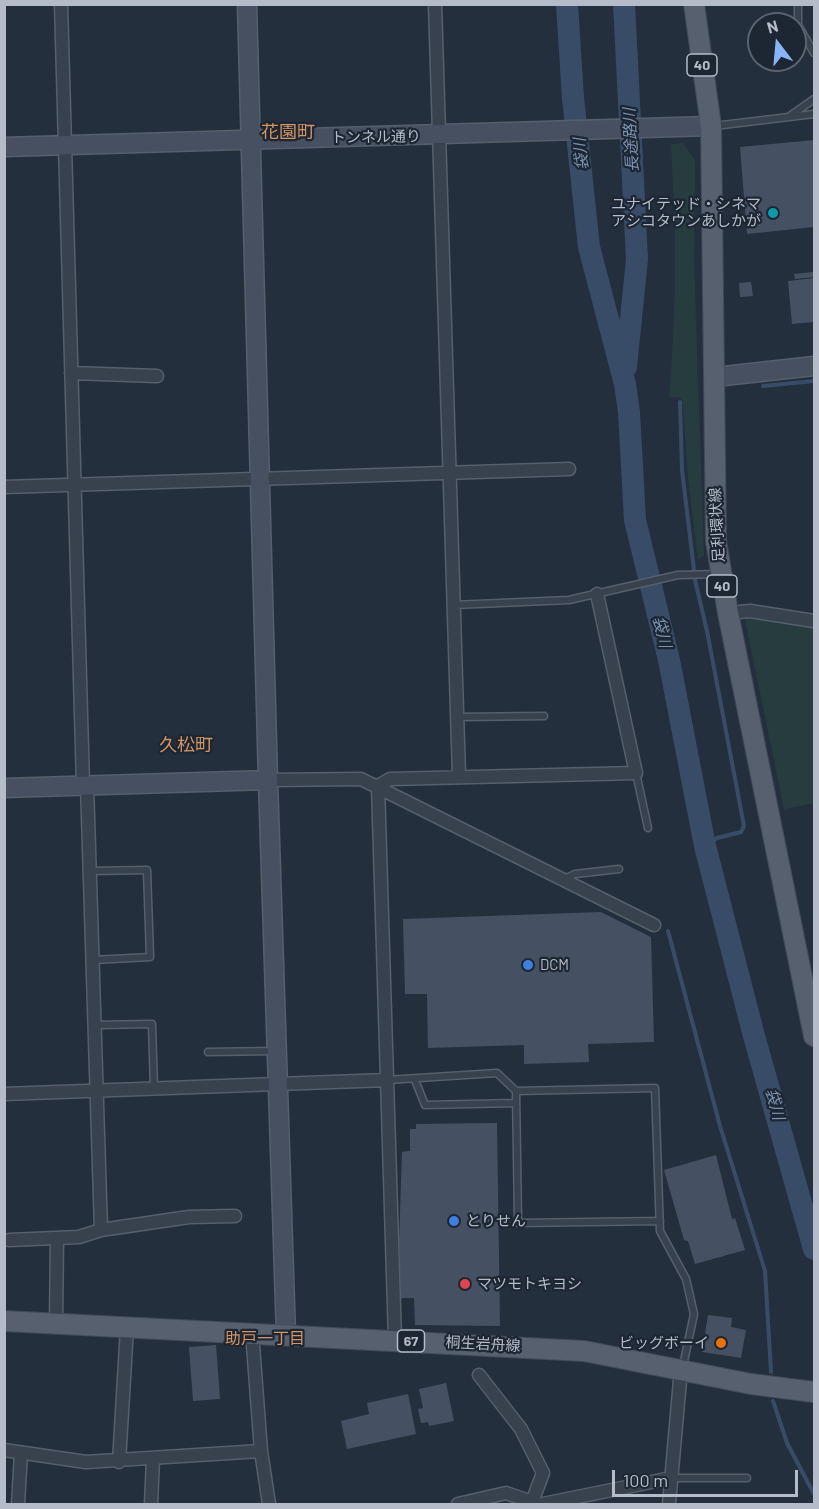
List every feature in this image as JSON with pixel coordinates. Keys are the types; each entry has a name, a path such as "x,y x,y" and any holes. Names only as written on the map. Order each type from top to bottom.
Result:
{"main road":[{"name":"足利環状線","path":"694,4 711,126 716,377 715,510 720,574 814,1036"},
{"name":"桐生岩舟線","path":"4,1322 252,1332 585,1351 751,1384 814,1392"}],"street":[{"path":"61,4 74,485 96,1025 101,1230"},
{"path":"248,4 268,780 286,1335"},
{"path":"435,4 445,259 442,266 459,776"},
{"name":"トンネル通り","path":"4,147 711,126"},
{"path":"716,377 814,366"},
{"path":"71,373 157,376"},
{"path":"4,487 569,469"},
{"path":"378,786 390,779 636,773 597,594"},
{"path":"728,613 750,610 814,621"},
{"path":"4,788 361,779 654,925"},
{"path":"378,786 395,1340"},
{"path":"4,1094 387,1080"},
{"path":"9,1240 79,1237 101,1230 189,1217 235,1216"},
{"path":"56,1324 57,1238"},
{"path":"119,1462 127,1328"},
{"path":"252,1332 261,1451 269,1504"},
{"path":"669,1504 681,1369"},
{"path":"479,1375 521,1429 543,1473 538,1504"},
{"path":"4,1450 70,1461 119,1462 261,1451"},
{"path":"18,1504 21,1453"},
{"path":"151,1504 153,1459"},
{"path":"458,1504 476,1502 506,1493 538,1504 671,1478"}],"lane":[{"path":"798,4 798,25 814,53"},
{"path":"787,118 808,106 814,99"},
{"path":"711,126 814,114"},
{"path":"453,605 544,602 597,594 678,575 720,574"},
{"path":"458,717 544,716"},
{"path":"636,773 648,828"},
{"path":"564,879 575,874 619,869"},
{"path":"90,871 147,870 150,957 93,960"},
{"path":"96,1025 152,1024 154,1089"},
{"path":"208,1052 278,1051"},
{"path":"387,1080 497,1073 516,1091 655,1088 660,1231 686,1279 692,1300 692,1331 681,1369"},
{"path":"415,1080 424,1106 516,1103"},
{"path":"516,1091 518,1223 660,1221"},
{"path":"671,1478 747,1478"}],"green space":[{"path":"683,143 695,160 694,263 704,555 698,560 688,478 683,407 681,398 669,397 675,270 671,144"},
{"path":"749,616 814,627 814,803 784,809 745,620"}],"building":[{"path":"814,140 814,227 747,234 740,147"},
{"path":"814,272 814,277 795,279 794,274"},
{"path":"814,278 814,322 792,324 788,281"},
{"path":"751,282 753,296 740,297 739,283"},
{"name":"DCM","path":"601,912 651,937 654,1042 588,1044 589,1062 524,1064 524,1045 428,1048 427,994 405,994 403,919"},
{"path":"497,1123 500,1326 415,1325 414,1298 401,1298 399,1244 402,1152 410,1151 410,1129 416,1129 416,1124"},
{"path":"716,1155 732,1219 735,1218 745,1250 695,1264 688,1241 684,1240 664,1170"},
{"path":"708,1315 732,1318 731,1327 746,1330 741,1358 702,1352"},
{"path":"216,1345 220,1399 193,1401 189,1347"},
{"path":"446,1383 454,1421 429,1426 428,1422 421,1423 418,1409 423,1408 419,1389"},
{"path":"408,1394 416,1434 347,1449 341,1421 369,1414 367,1403"}],"waterway":[{"name":"袋川","path":"567,4 573,98 589,247 625,384 629,412 635,520 669,660 705,846 754,1036 814,1249"},
{"name":"長途路川","path":"624,4 637,259 626,367"},
{"path":"763,386 814,381"},
{"path":"680,402 682,470 694,570"},
{"path":"695,580 707,631 744,826 741,832 717,838 705,846"},
{"path":"668,931 720,1126 765,1271 771,1372"},
{"path":"773,1401 787,1443 814,1494"}],"place":[{"name":"ユナイテッド・シネマ アシコタウンあしかが","path":"773,213"},
{"name":"DCM","path":"528,965"},
{"name":"とりせん","path":"454,1221"},
{"name":"マツモトキヨシ","path":"465,1284"},
{"name":"ビッグボーイ","path":"721,1343"}],"district":[{"name":"花園町","path":"288,132"},
{"name":"久松町","path":"186,745"},
{"name":"助戸一丁目","path":"265,1339"}]}
